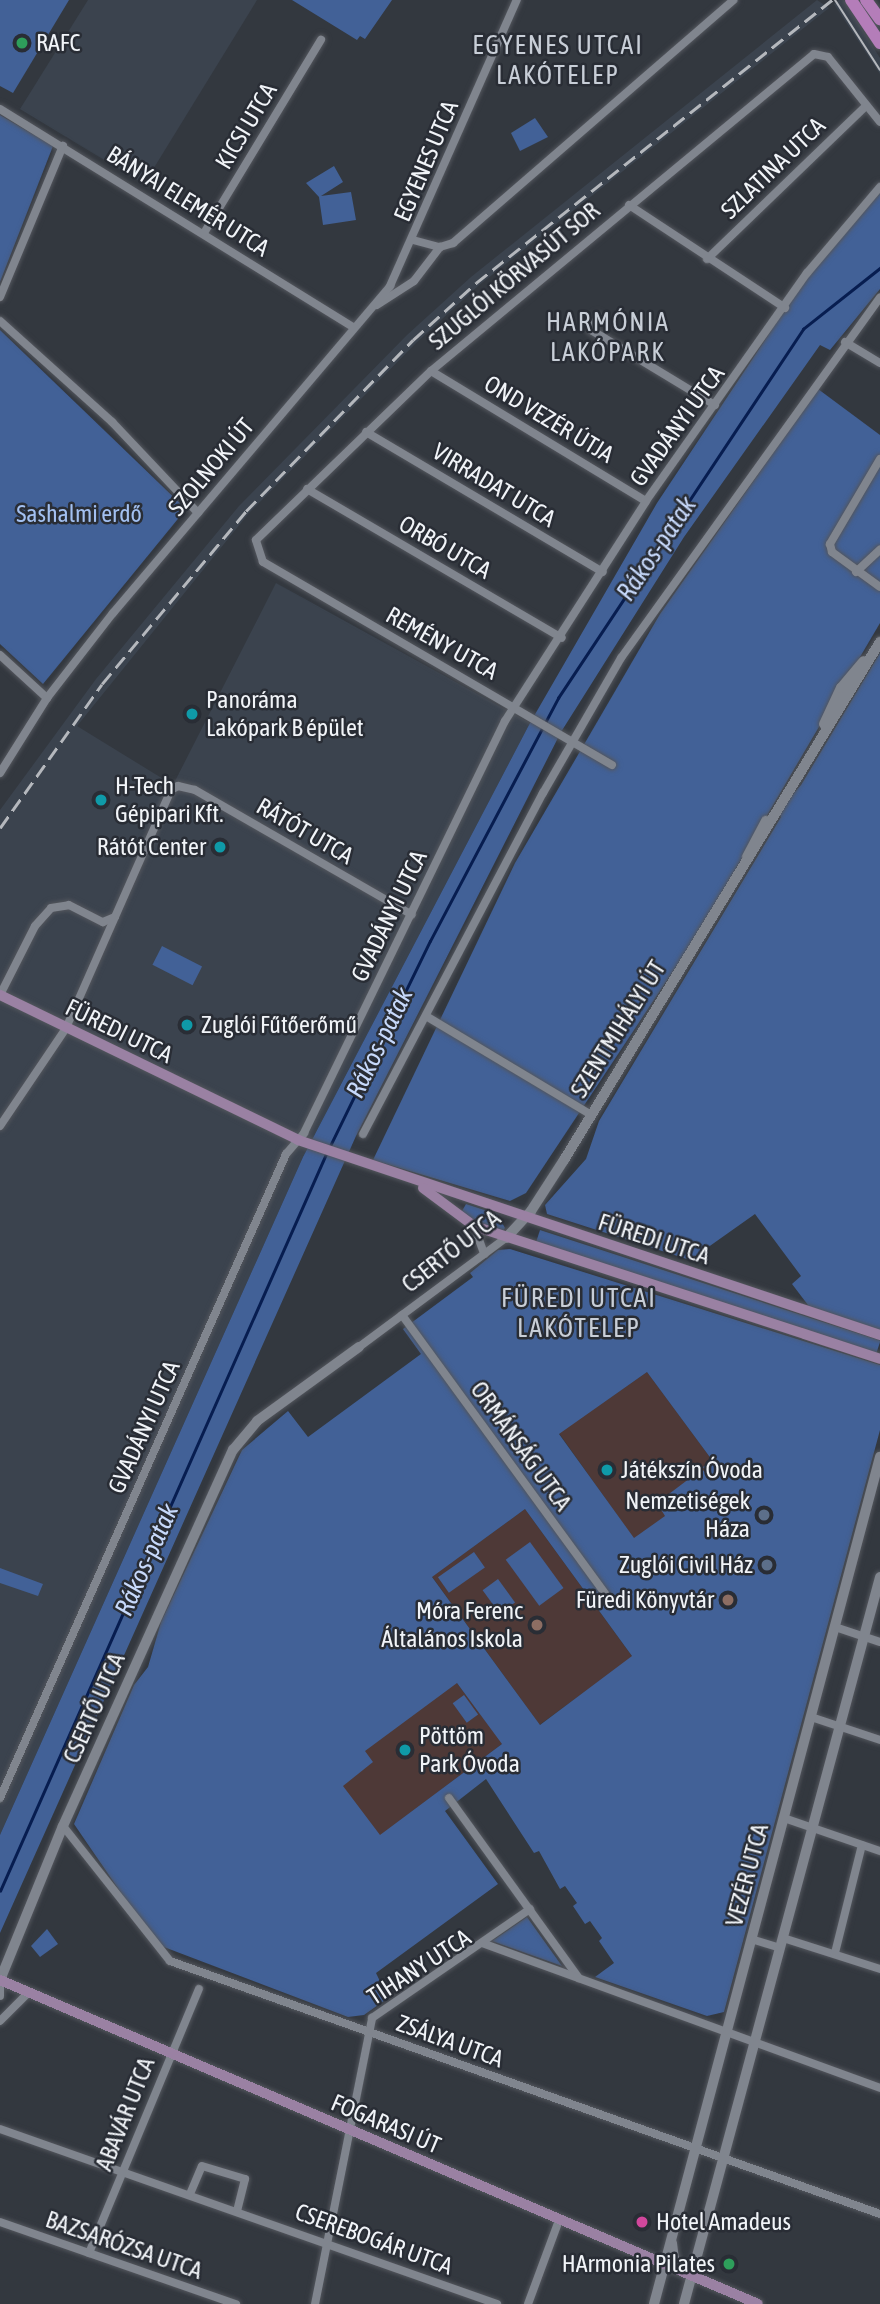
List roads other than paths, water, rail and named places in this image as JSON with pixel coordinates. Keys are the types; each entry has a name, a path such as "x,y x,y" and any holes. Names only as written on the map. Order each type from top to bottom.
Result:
{"main road":[{"path":"851,0 880,43"},
{"path":"866,0 880,19"},
{"name":"FÜREDI UTCA","path":"0,995 298,1140 524,1219 880,1335"},
{"name":"FÜREDI UTCA","path":"415,1182 474,1226 880,1359"},
{"name":"FOGARASI ÚT","path":"0,1980 352,2133 758,2304"}],"street":[{"name":"EGYENES UTCA","path":"354,328 374,307 413,240 517,0"},
{"path":"413,240 440,247 453,243 734,0"},
{"name":"KICSI UTCA","path":"204,233 321,40"},
{"name":"SZUGLÓI KÖRVASÚT SOR","path":"256,552 256,540 431,371 629,205 821,52 866,106"},
{"path":"866,106 880,122"},
{"name":"SZLATINA UTCA","path":"707,259 866,106"},
{"name":"BÁNYAI ELEMÉR UTCA","path":"0,109 354,328"},
{"path":"0,297 63,146"},
{"name":"GVADÁNYI UTCA","path":"0,1798 286,1154 298,1140 516,705 562,638 646,502 807,273 880,187"},
{"path":"629,205 707,259 785,307"},
{"path":"374,307 407,287 440,247"},
{"path":"363,1134 574,739 621,658 880,296"},
{"path":"598,317 591,330 715,405"},
{"path":"0,321 111,422 198,513"},
{"name":"SZOLNOKI ÚT","path":"0,773 47,698 354,328"},
{"path":"845,342 880,363"},
{"name":"OND VEZÉR ÚTJA","path":"431,371 646,502"},
{"name":"VIRRADAT UTCA","path":"366,432 603,572"},
{"path":"880,459 830,544 832,552 880,587"},
{"name":"ORBÓ UTCA","path":"307,489 562,638"},
{"path":"856,572 880,550"},
{"name":"REMÉNY UTCA","path":"256,552 263,562 379,632 516,705 612,765"},
{"name":"SZENTMIHÁLYI ÚT","path":"524,1219 778,811 816,745 841,688 873,654 880,642"},
{"path":"0,655 47,698"},
{"name":"RÁTÓT UTCA","path":"115,916 171,790 178,786 195,790 412,915"},
{"path":"0,995 35,926 50,908 69,905 103,922 115,916"},
{"path":"0,1126 66,1028 115,916"},
{"path":"426,1016 590,1114"},
{"name":"CSERTŐ UTCA","path":"0,1980 64,1826 238,1442 257,1420 506,1238 524,1219"},
{"path":"474,1226 484,1254"},
{"name":"ORMÁNSÁG UTCA","path":"402,1315 610,1599"},
{"name":"VEZÉR UTCA","path":"654,2304 880,1457"},
{"path":"869,1498 880,1501"},
{"name":"VEZÉR UTCA","path":"684,2304 724,2159 760,2044 782,1943 880,1577"},
{"path":"835,1627 880,1642"},
{"path":"811,1717 880,1740"},
{"path":"449,1798 579,1978"},
{"path":"783,1818 880,1851"},
{"name":"ZSÁLYA UTCA","path":"64,1826 170,1961 880,2214"},
{"path":"835,1953 862,1845"},
{"path":"482,1943 530,1909"},
{"path":"751,1939 835,1953 880,1969"},
{"name":"TIHANY UTCA","path":"372,2033 372,2018 482,1943 880,2088"},
{"path":"0,1980 0,1996"},
{"name":"ABAVÁR UTCA","path":"89,2253 199,1989"},
{"path":"0,2021 27,1994"},
{"path":"315,2304 372,2033"},
{"name":"CSEREBOGÁR UTCA","path":"0,2129 330,2242 497,2304"},
{"path":"190,2194 202,2165 245,2179 237,2211"},
{"path":"528,2304 559,2220"},
{"name":"BAZSARÓZSA UTCA","path":"0,2222 236,2304"},
{"path":"671,2240 678,2267 692,2277"}],"waterway":[{"name":"Rákos-patak","path":"329,1148 430,941 558,698 803,329 880,268"},
{"name":"Rákos-patak","path":"0,1891 326,1154"}],"tram line":[{"path":"835,0 880,70"}],"railway":[{"path":"0,828 102,684 246,511 413,340 476,283 832,0"}],"place":[{"name":"RAFC","path":"22,43"},
{"name":"Panoráma Lakópark B épület","path":"192,714"},
{"name":"H-Tech Gépipari Kft.","path":"101,800"},
{"name":"Rátót Center","path":"220,847"},
{"name":"Zuglói Fűtőerőmű","path":"187,1025"},
{"name":"Játékszín Óvoda","path":"607,1470"},
{"name":"Nemzetiségek Háza","path":"764,1515"},
{"name":"Zuglói Civil Ház","path":"767,1565"},
{"name":"Füredi Könyvtár","path":"728,1600"},
{"name":"Móra Ferenc Általános Iskola","path":"537,1625"},
{"name":"Pöttöm Park Óvoda","path":"405,1750"},
{"name":"Hotel Amadeus","path":"642,2222"},
{"name":"HArmonia Pilates","path":"729,2264"}],"district":[{"name":"EGYENES UTCAI LAKÓTELEP","path":"558,61"},
{"name":"HARMÓNIA LAKÓPARK","path":"608,338"},
{"name":"FÜREDI UTCAI LAKÓTELEP","path":"579,1314"}],"park label":[{"name":"Sashalmi erdő","path":"79,514"}]}
